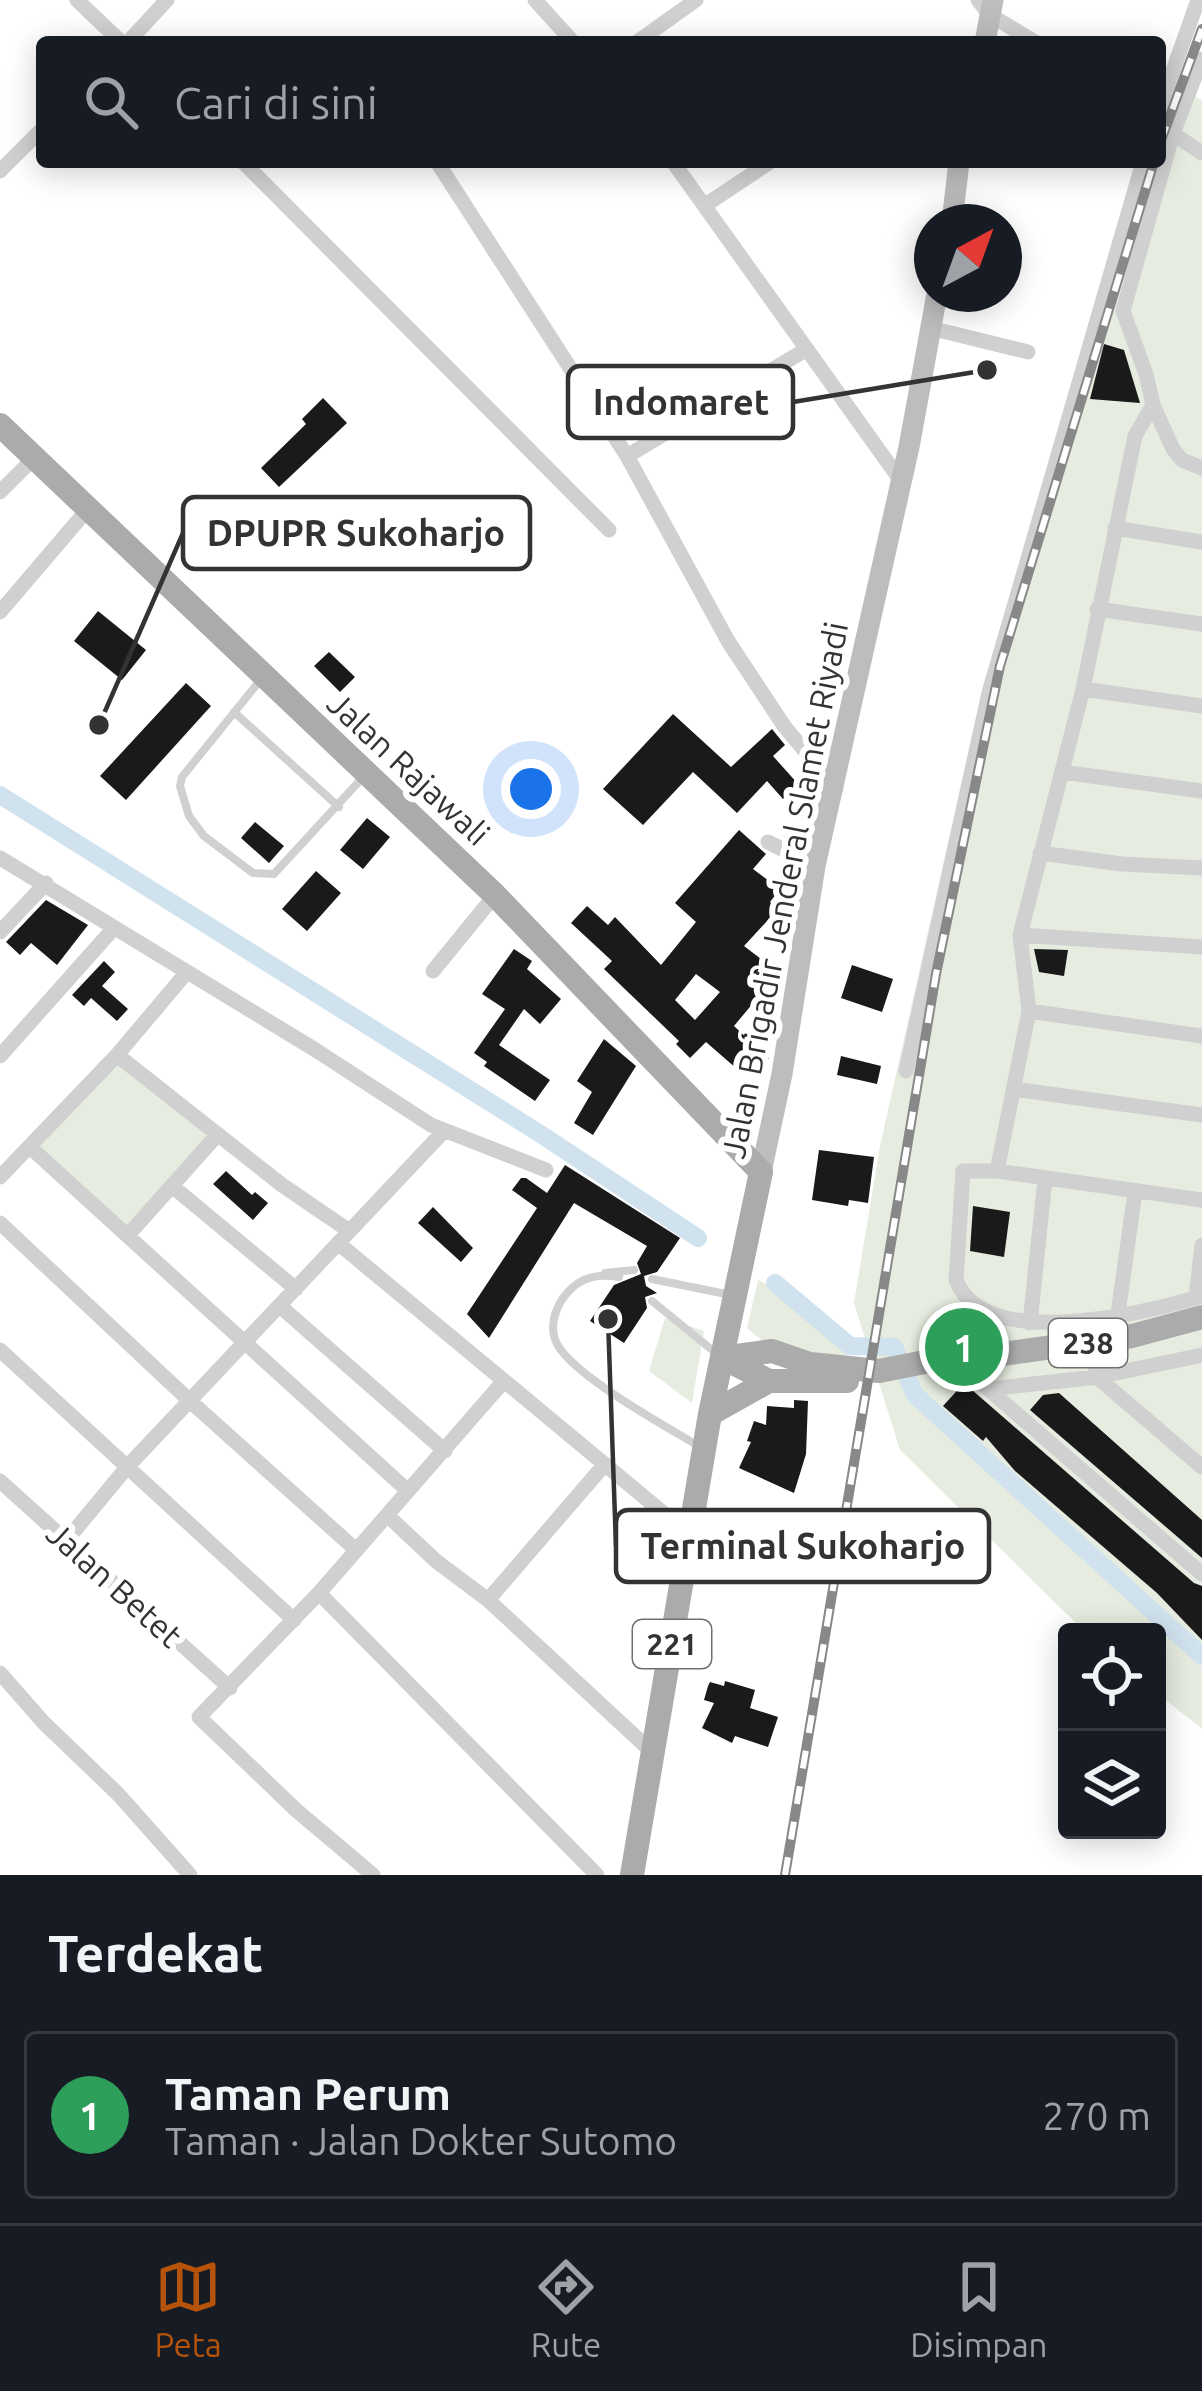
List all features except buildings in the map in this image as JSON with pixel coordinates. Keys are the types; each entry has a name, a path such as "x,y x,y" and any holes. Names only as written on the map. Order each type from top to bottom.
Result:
{"main road":[{"path":"985,36 987,5"},
{"path":"954,204 958,168"},
{"name":"Jalan Brigadir Jenderal Slamet Riyadi","path":"723,1358 780,1088 815,866 836,788 934,312"},
{"name":"Jalan Rajawali","path":"0,425 495,895 761,1172"},
{"name":"238","path":"723,1358 769,1381 880,1376 1167,1327 1200,1304"},
{"path":"728,1322 772,1351"},
{"name":"238","path":"723,1358 772,1351 810,1364 880,1376"},
{"name":"221","path":"632,1875 723,1358"},
{"path":"710,1414 769,1381"}],"street":[{"path":"77,0 117,36"},
{"path":"130,36 167,0"},
{"path":"535,0 568,36"},
{"path":"645,36 696,0"},
{"path":"1166,90 1198,0"},
{"path":"987,5 1027,36"},
{"path":"1202,59 1167,129 1202,153"},
{"path":"0,171 36,135"},
{"path":"249,168 608,530"},
{"path":"441,168 627,456 728,641 784,726 836,788"},
{"path":"678,168 901,481"},
{"path":"706,204 761,168"},
{"path":"906,1071 989,693 1142,168"},
{"path":"1158,168 1124,311 1153,405 1177,455 1202,468"},
{"path":"931,328 1028,352"},
{"path":"627,456 807,349"},
{"path":"997,1171 1029,1011 1020,935 1083,689 1135,436 1153,405"},
{"path":"0,492 33,459"},
{"path":"0,612 88,509"},
{"path":"1115,528 1202,542"},
{"path":"1097,609 1202,624"},
{"path":"1083,689 1202,706"},
{"path":"1062,772 1202,791"},
{"path":"768,842 815,866"},
{"path":"1040,853 1122,864 1201,863"},
{"path":"0,858 444,1131 546,1169"},
{"path":"0,932 46,883"},
{"path":"433,971 495,895"},
{"path":"0,1056 114,928"},
{"path":"1020,935 1202,947"},
{"path":"0,1177 117,1055 187,972"},
{"path":"1029,1011 1202,1036"},
{"path":"117,1055 282,1185 503,1382 691,1536"},
{"path":"1013,1089 1202,1115"},
{"path":"66,1541 128,1466 444,1131"},
{"path":"129,1234 218,1134"},
{"path":"31,1148 408,1491"},
{"path":"1202,1200 997,1171 963,1171 956,1280 962,1293 994,1316 1030,1323 1200,1304 1202,1245"},
{"path":"1030,1323 1045,1179"},
{"path":"172,1186 296,1289"},
{"path":"1118,1314 1135,1192"},
{"path":"0,1223 355,1550"},
{"path":"281,1307 445,1450"},
{"path":"1167,1327 1179,1357"},
{"path":"1091,1342 1097,1377 1202,1467"},
{"path":"0,1350 294,1619"},
{"path":"988,1389 1097,1377 1202,1355"},
{"path":"957,1361 1202,1574"},
{"path":"373,1875 200,1722 200,1715 319,1593 503,1382"},
{"path":"488,1600 605,1464"},
{"name":"Jalan Betet","path":"0,1481 230,1688"},
{"path":"387,1515 436,1561 488,1600 652,1752"},
{"path":"319,1593 597,1875"},
{"path":"0,1673 190,1875"}],"lane":[{"path":"262,677 182,777 181,800 204,836 253,873 274,874 368,772"},
{"path":"234,712 339,807"},
{"path":"634,1270 585,1278 563,1297 553,1324 556,1342 578,1367 704,1450"},
{"path":"596,1275 619,1277"},
{"path":"652,1279 733,1295"},
{"path":"652,1301 723,1358"}],"shaded area":[{"path":"1166,80 1202,100 1202,1729 1166,1700 1166,1623 1076,1623 900,1450 854,1303 880,1146 983,686 1135,168 1166,168"},
{"path":"123,1055 218,1134 129,1234 31,1148"},
{"path":"758,1280 777,1289 848,1351 844,1366 765,1343 747,1328"},
{"path":"665,1318 704,1331 692,1403 649,1371"}],"waterway":[{"path":"0,795 698,1238"},
{"path":"775,1283 850,1346 894,1347 915,1395 1202,1656"}],"railway":[{"path":"1166,127 1202,29"},
{"path":"785,1875 936,974 1000,666 1152,168"}],"place":[{"name":"Indomaret","path":"987,370"},
{"name":"DPUPR Sukoharjo","path":"99,725"},
{"name":"Terminal Sukoharjo","path":"608,1319"},
{"name":"Taman Perum","path":"964,1347"}]}
